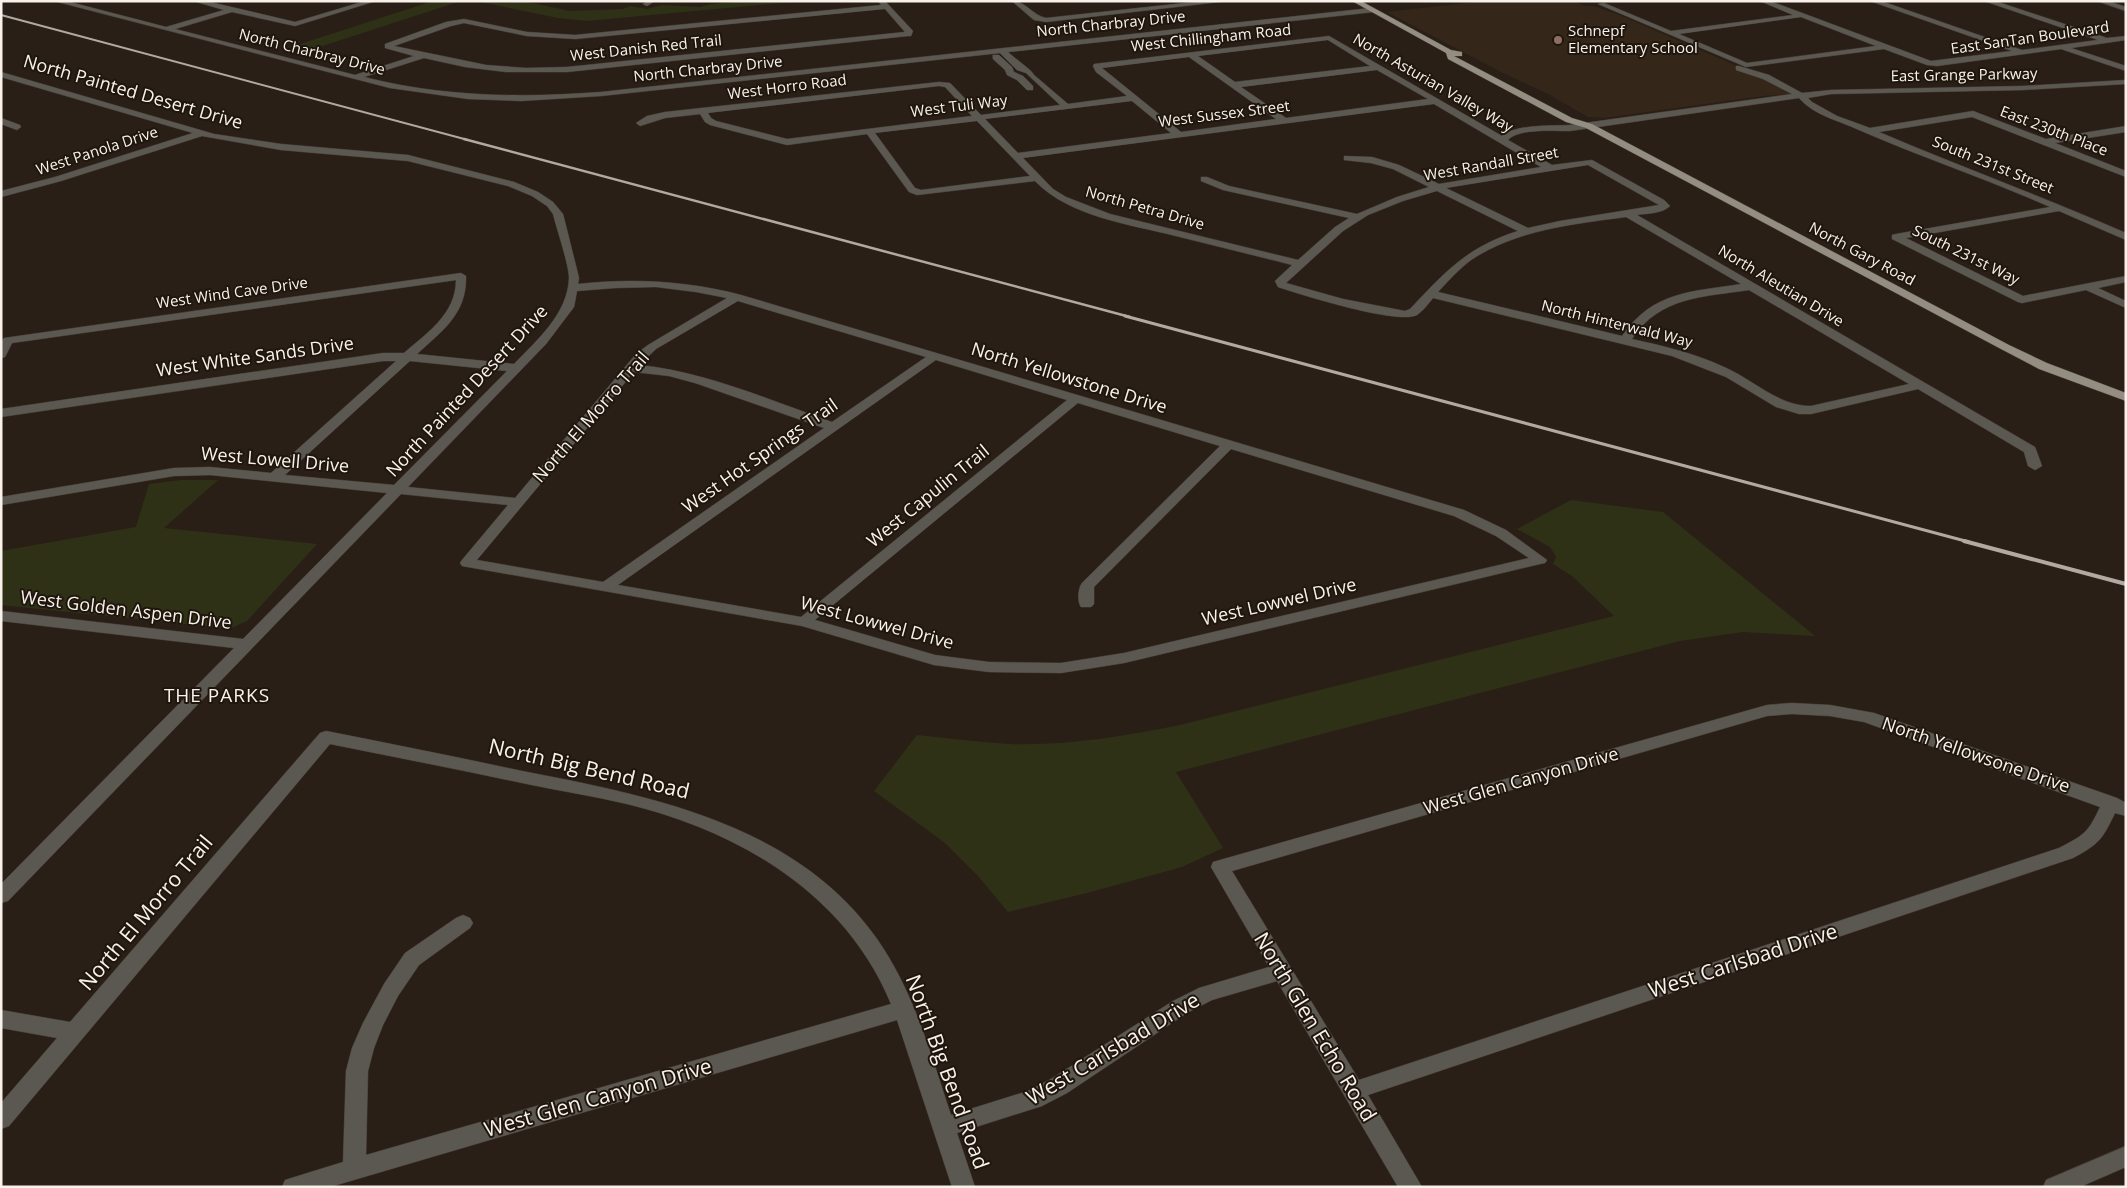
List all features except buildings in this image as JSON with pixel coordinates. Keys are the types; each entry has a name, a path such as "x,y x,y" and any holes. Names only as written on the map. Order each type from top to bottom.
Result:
{"main road":[{"name":"North Gary Road","path":"1355,1 1449,52 1451,57 1569,120 1589,126 2005,347 2044,366 2126,397"}],"street":[{"name":"North Charbray Drive","path":"57,1 355,78 433,94 477,98 530,99 601,94 853,63 1001,50 1371,10"},
{"path":"196,1 295,24 373,1"},
{"path":"1015,1 1040,20 1225,1"},
{"path":"1763,1 1884,46"},
{"path":"1874,1 2023,53"},
{"path":"1987,1 2108,40"},
{"path":"2100,1 2126,9"},
{"path":"1616,2 1602,4 1746,65 1884,46"},
{"name":"West Danish Red Trail","path":"884,4 909,31 908,34 838,45 543,71 484,69 422,56 388,46 449,24 464,22 527,34 575,37 884,4"},
{"path":"1157,8 1165,14"},
{"path":"164,29 232,10"},
{"path":"1669,32 1802,16"},
{"name":"South 231st Street","path":"1613,18 1647,30 1725,63 1766,77 1802,96 1808,104 1834,118 1849,122 2126,237"},
{"path":"1180,24 1187,29"},
{"name":"West Chillingham Road","path":"1134,98 1099,70 1097,66 1329,38"},
{"name":"North Asturian Valley Way","path":"1329,38 1503,138 1550,168"},
{"name":"East SanTan Boulevard","path":"1884,46 1937,64 2126,38"},
{"path":"2064,46 2126,65"},
{"path":"2064,46 2126,69"},
{"path":"1001,50 1066,106"},
{"path":"989,51 1037,95"},
{"path":"1190,54 1283,120"},
{"path":"355,78 422,56"},
{"path":"1234,85 1379,68"},
{"path":"1015,76 1031,74"},
{"name":"North Painted Desert Drive","path":"1,896 542,342 568,307 574,288 574,278 558,214 550,204 525,189 408,158 281,147 234,140 201,133 23,80 5,79"},
{"name":"East Grange Parkway","path":"1570,128 1747,102 1845,92 2023,88 2126,82"},
{"name":"West Horro Road","path":"640,122 650,118 703,111 939,84"},
{"name":"North Petra Drive","path":"939,84 950,87 1050,191 1063,199 1106,216 1298,263"},
{"name":"East Grange Parkway","path":"1802,96 1820,98 2042,92 2126,87"},
{"path":"1134,98 1178,134"},
{"name":"West Tuli Way","path":"703,111 708,120 713,123 787,142 979,117 1047,105 1066,106 1134,98"},
{"name":"West Sussex Street","path":"1016,156 1435,100"},
{"name":"East 230th Place","path":"1867,131 1973,114 2126,174"},
{"path":"1,121 17,126 1,131"},
{"path":"1503,138 1509,134 1539,128 1570,128"},
{"path":"1503,138 1547,136 1570,128"},
{"path":"2045,142 2126,129"},
{"path":"869,131 912,190 920,193 1038,178"},
{"path":"1528,131 1538,136"},
{"name":"West Panola Drive","path":"1,194 58,179 201,133"},
{"path":"1347,158 1372,160 1396,167 1527,232"},
{"name":"West Randall Street","path":"1432,294 1414,312 1405,314 1375,309 1282,285 1280,281 1298,263 1339,229 1357,218 1437,186 1589,162 1665,206 1659,209 1627,214"},
{"path":"1204,179 1226,188 1357,218"},
{"name":"South 231st Way","path":"2060,208 1896,238 2022,300 2088,287"},
{"path":"1432,294 1467,259 1483,249 1527,232 1627,214"},
{"name":"North Aleutian Drive","path":"1627,214 2030,450 2035,466"},
{"name":"West Wind Cave Drive","path":"1,355 8,340 460,276 460,296 454,311 442,326 408,357"},
{"path":"2088,287 2126,279"},
{"name":"North Yellowstone Drive","path":"574,288 621,283 680,285 737,297 1460,513 1489,524 1540,560"},
{"path":"1625,340 1646,314 1674,300 1751,286"},
{"path":"2088,287 2126,305"},
{"name":"North Hinterwald Way","path":"1432,294 1625,340 1709,363 1741,379 1786,408 1796,411 1811,410 1919,385"},
{"name":"North El Morro Trail","path":"467,563 629,368 652,347 737,297"},
{"name":"West Hot Springs Trail","path":"608,586 935,356"},
{"path":"275,477 408,357"},
{"name":"West White Sands Drive","path":"1,413 359,359 408,357 515,368"},
{"path":"629,368 669,372 700,380 833,427"},
{"name":"West Capulin Trail","path":"804,622 1075,399"},
{"path":"1086,604 1087,586 1229,444"},
{"name":"West Lowell Drive","path":"1,501 174,472 210,471 517,502"},
{"name":"West Lowwel Drive","path":"467,563 608,586 804,622 934,660 989,667 1060,668 1124,658 1540,560"},
{"name":"West Golden Aspen Drive","path":"1,616 246,644"},
{"name":"West Glen Canyon Drive","path":"1220,868 1766,711 1802,707 1824,709"},
{"name":"North Yellowsone Drive","path":"1824,709 1868,717 2118,806"},
{"name":"North El Morro Trail","path":"1,1119 326,737"},
{"name":"North Big Bend Road","path":"326,737 668,808 732,834 787,866 813,885 840,910 860,932 884,970 904,1009 964,1187"},
{"name":"West Carlsbad Drive","path":"1354,1091 2066,853 2089,841 2118,806"},
{"name":"North Glen Echo Road","path":"1220,868 1411,1187"},
{"path":"354,1169 357,1071 363,1048 373,1023 391,990 412,959 462,923"},
{"name":"West Carlsbad Drive","path":"944,1127 1034,1099 1058,1086 1180,1006 1206,994 1282,971"},
{"name":"West Glen Canyon Drive","path":"293,1187 904,1009"},
{"path":"1,1019 75,1032"},
{"path":"2054,1187 2126,1156"}],"shaded area":[{"name":"Schnepf Elementary School","path":"1483,1 1574,1 1584,6 1593,6 1617,14 1735,65 1771,76 1803,93 1763,96 1604,118 1588,117 1548,94 1501,72 1387,12"}],"green space":[{"path":"433,1 461,1 307,51 291,47"},
{"path":"476,1 523,1 570,11 623,9 630,6 647,9 662,5 701,7 734,2 803,1 587,21 558,18"},
{"path":"181,480 218,480 164,528 317,544 247,621 231,628 223,628 1,605 1,551 136,527 149,484"},
{"path":"1571,500 1663,512 1815,636 1743,632 1680,641 1176,772 1223,848 1182,867 1008,912 978,876 945,843 874,791 917,735 1009,744 1031,744 1074,742 1138,733 1180,725 1614,616 1572,576 1553,564 1556,557 1550,547 1517,529"}],"railway":[{"path":"1,15 468,140"},
{"path":"464,139 1130,317"},
{"path":"1125,316 1969,542"},
{"path":"1964,541 2126,584"}],"place":[{"name":"Schnepf Elementary School","path":"1558,40"}],"district":[{"name":"THE PARKS","path":"217,695"}]}
